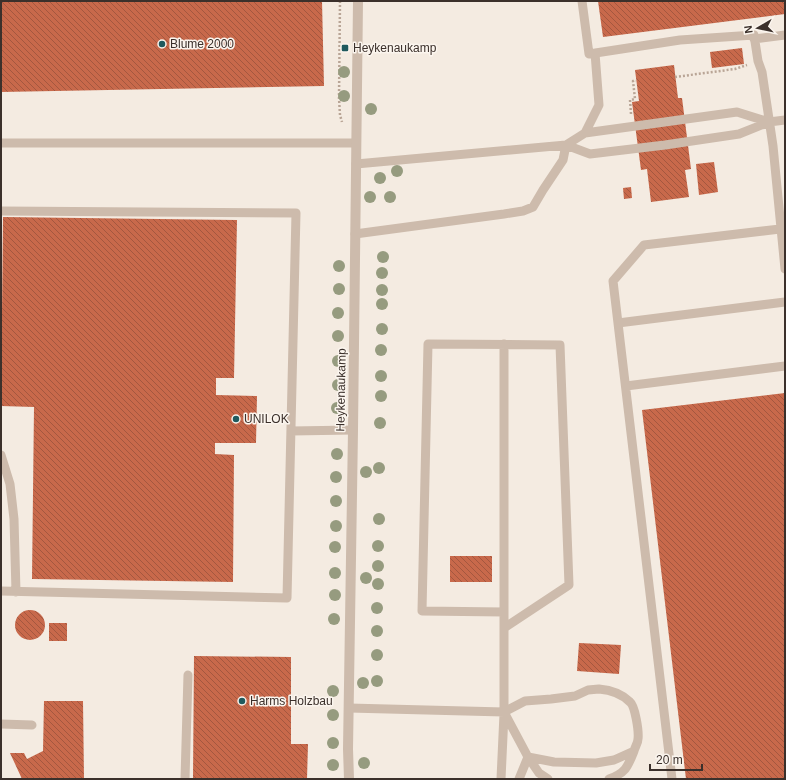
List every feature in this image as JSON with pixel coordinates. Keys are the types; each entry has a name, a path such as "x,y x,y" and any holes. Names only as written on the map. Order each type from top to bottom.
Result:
{"street":[{"name":"Heykenaukamp","path":"349,779 348,708 358,1"}],"lane":[{"path":"582,1 589,54 680,40 754,35 758,61 762,72 773,146 785,269"},
{"path":"754,39 785,35"},
{"path":"585,133 599,105 596,53"},
{"path":"355,234 523,211 533,207 563,160 566,145 585,133 737,112 769,122"},
{"path":"356,164 566,145 590,154 739,134 769,122 785,120"},
{"path":"1,143 356,143"},
{"path":"1,211 296,213 287,598 1,591"},
{"path":"672,779 613,281 644,245 780,229"},
{"path":"618,323 785,302"},
{"path":"504,612 422,611 428,344 560,345 569,585 504,628"},
{"path":"501,779 504,712 504,344"},
{"path":"626,386 785,366"},
{"path":"291,431 353,430"},
{"path":"1,455 10,484 14,519 16,592"},
{"path":"185,779 188,675"},
{"path":"348,708 504,712 525,701 575,696 588,690 599,688 611,690 623,696 632,703 638,724 638,739 627,768 609,779"},
{"path":"504,712 528,758 539,773 548,779"},
{"path":"1,724 32,725"},
{"path":"528,758 554,762 596,763 614,760 634,751"},
{"path":"519,779 528,758"}],"path":[{"path":"340,1 340,115 343,126 356,143"},
{"path":"675,77 735,69 758,61"},
{"path":"632,127 630,100 635,98 633,81 636,80"}],"building":[{"name":"Blume 2000","path":"1,1 322,1 324,86 1,92"},
{"path":"598,1 785,1 785,14 603,37"},
{"path":"742,48 744,64 712,68 710,52"},
{"path":"674,65 678,98 682,98 691,169 685,170 689,197 651,202 647,169 641,170 632,102 639,101 635,70"},
{"path":"714,162 718,192 699,195 696,164"},
{"path":"631,187 632,198 624,199 623,188"},
{"path":"3,217 237,220 234,378 216,378 216,395 257,396 256,443 215,443 215,454 234,455 233,582 32,579 34,407 1,406"},
{"path":"785,393 785,779 686,779 642,410"},
{"path":"450,556 492,556 492,582 450,582"},
{"path":"30,610 36,611 44,619 44,631 36,639 30,640 24,639 16,631 15,625 16,619 24,611"},
{"path":"49,623 67,623 67,641 49,641"},
{"path":"579,643 621,645 619,674 577,671"},
{"name":"Harms Holzbau","path":"194,656 291,657 291,744 308,744 307,779 193,779"},
{"path":"44,701 83,701 84,779 22,779 10,753 24,753 27,759 43,751"}],"place":[{"name":"Blume 2000","path":"162,44"},
{"name":"Heykenaukamp","path":"345,48"},
{"name":"UNILOK","path":"236,419"},
{"name":"Harms Holzbau","path":"242,701"}]}
